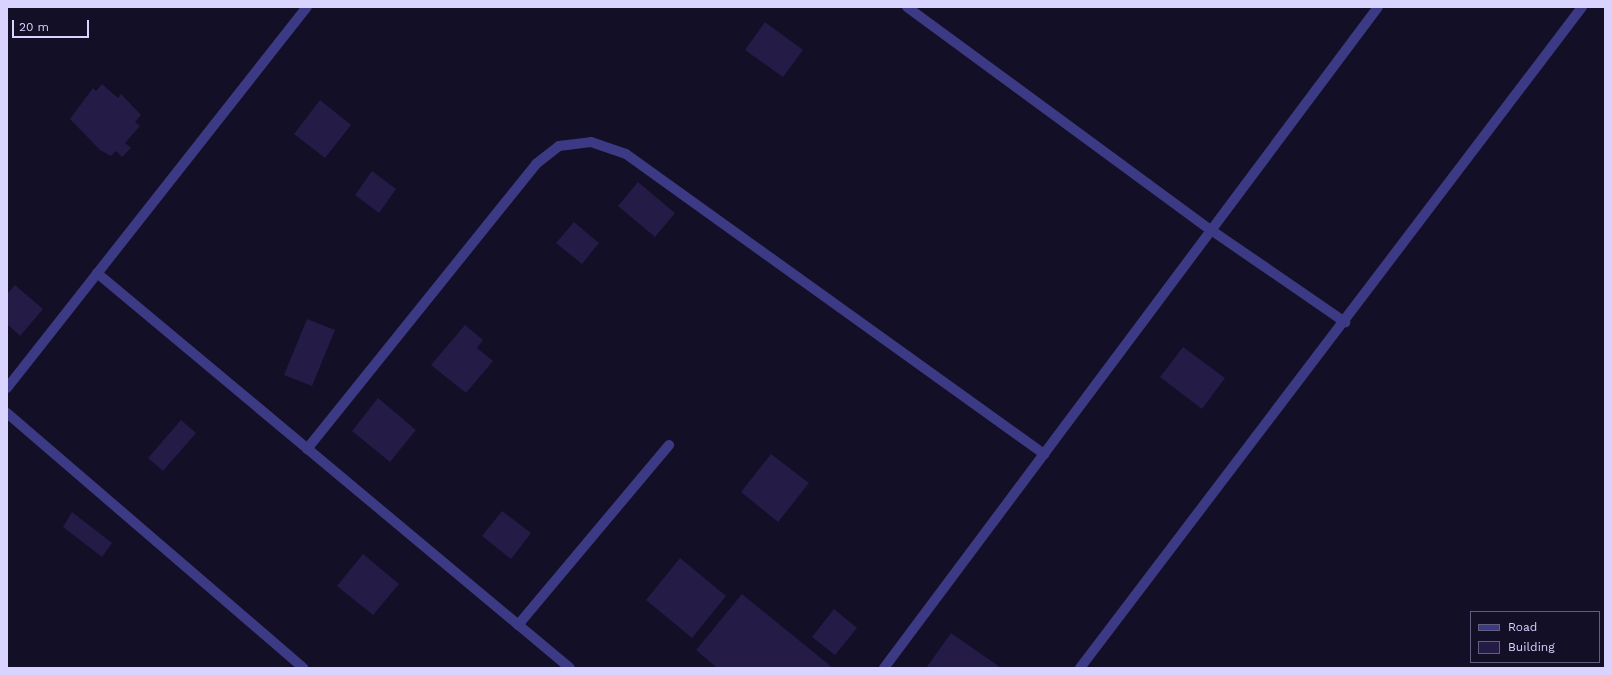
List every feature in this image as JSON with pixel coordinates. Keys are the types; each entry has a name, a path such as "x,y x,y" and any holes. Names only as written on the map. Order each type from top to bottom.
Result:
{"street":[{"path":"7,388 307,7"},
{"path":"907,7 1211,230 1345,322"},
{"path":"884,668 1378,7"},
{"path":"1080,668 1345,322 1582,7"},
{"path":"307,448 536,164 559,146 591,142 626,154 1044,454"},
{"path":"97,273 570,668"},
{"path":"7,413 302,668"},
{"path":"518,625 669,445"}],"building":[{"path":"765,22 803,50 783,77 745,50"},
{"path":"102,84 118,98 121,94 141,115 135,122 140,126 125,143 131,148 122,157 116,151 111,156 100,150 70,119 93,88 96,91"},
{"path":"320,100 351,125 325,158 294,134"},
{"path":"372,171 396,189 379,213 355,195"},
{"path":"638,182 675,213 655,237 618,206"},
{"path":"574,222 599,243 582,264 556,243"},
{"path":"15,285 43,309 20,336 7,324 7,294"},
{"path":"307,319 335,330 312,386 284,375"},
{"path":"465,325 483,340 477,348 493,361 466,393 431,365"},
{"path":"1183,347 1225,378 1202,409 1160,377"},
{"path":"378,398 416,430 390,462 352,431"},
{"path":"181,420 196,433 163,471 148,458"},
{"path":"771,454 809,483 778,522 741,492"},
{"path":"502,511 531,533 511,559 482,536"},
{"path":"72,512 112,543 102,557 63,527"},
{"path":"363,554 399,584 373,615 337,586"},
{"path":"680,558 726,596 692,638 646,600"},
{"path":"742,594 833,668 717,668 696,650"},
{"path":"834,609 857,628 835,655 812,637"},
{"path":"951,633 1000,667 926,668"}]}
